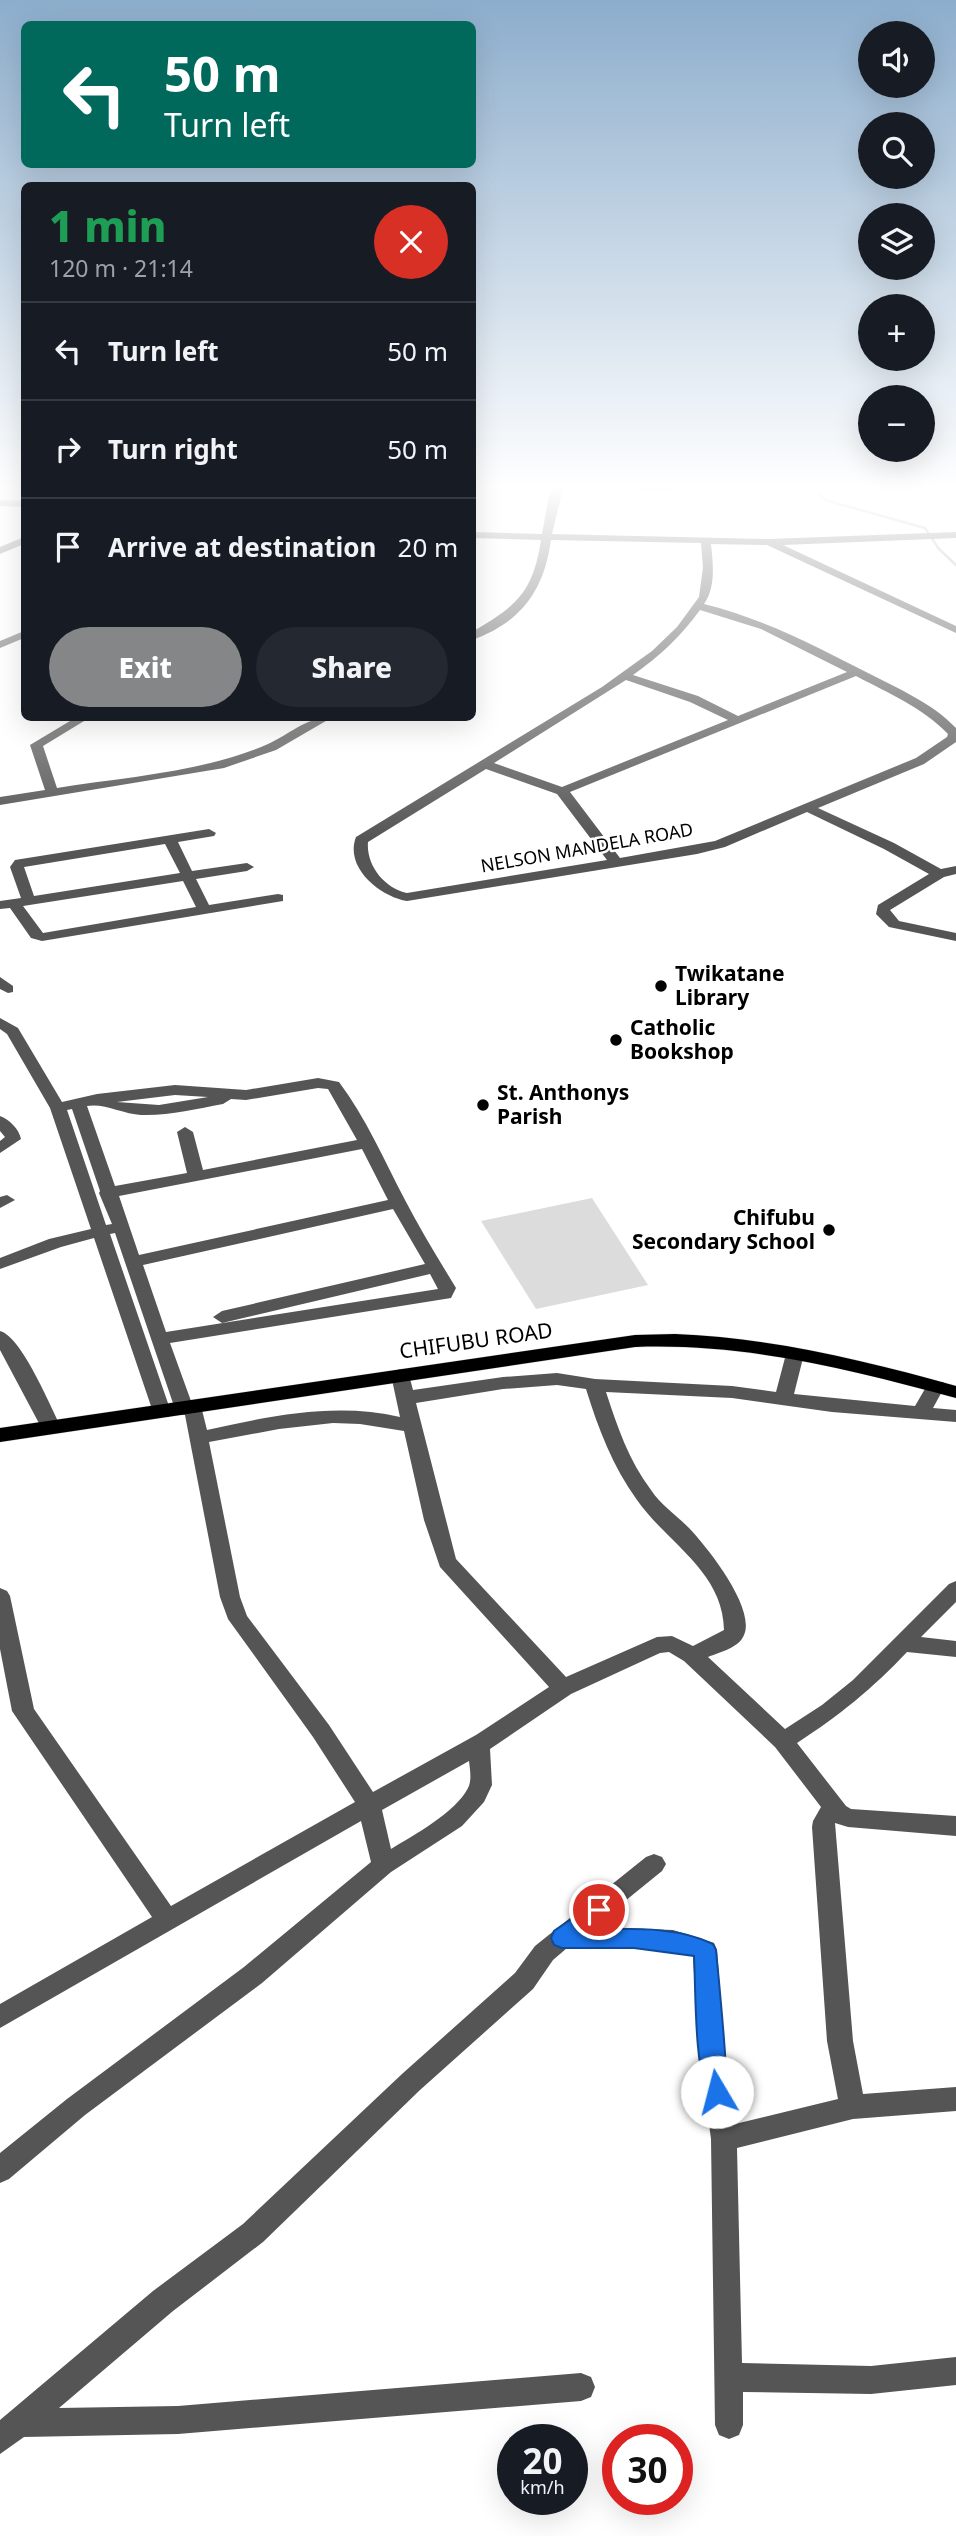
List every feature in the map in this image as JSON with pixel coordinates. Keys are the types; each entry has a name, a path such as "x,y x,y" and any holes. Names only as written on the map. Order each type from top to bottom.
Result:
{"main road":[{"name":"CHIFUBU ROAD","path":"0,1435 635,1340 681,1337 747,1343 956,1392"}],"street":[{"path":"476,635 525,602"},
{"name":"NELSON MANDELA ROAD","path":"699,606 739,616 785,635 857,672 932,712 954,733 953,739 926,758 720,844 617,864 407,897 391,895 384,890 364,860 359,848 360,840 626,676 671,640 700,602"},
{"path":"897,602 956,630"},
{"path":"0,645 21,635"},
{"path":"562,791 857,672"},
{"path":"626,676 694,699 738,720"},
{"path":"52,793 35,749 36,745 78,721"},
{"path":"0,801 220,765 272,747 320,721"},
{"path":"482,763 562,791 617,864"},
{"path":"808,808 889,846 939,874"},
{"path":"209,833 20,863 17,867 22,901 36,935 42,937 278,898"},
{"path":"170,840 205,911"},
{"path":"0,905 187,874 247,867"},
{"path":"956,870 939,874 888,902 883,908 883,914 894,925 956,937"},
{"path":"0,1023 13,1031 90,1169 107,1193 110,1229 131,1262 133,1295 160,1339 199,1438 230,1597 238,1619 321,1731 369,1805 383,1864"},
{"path":"58,1108 97,1099 175,1090 246,1095 318,1083 333,1085 447,1288 445,1294 435,1297 386,1301 160,1339"},
{"path":"78,1102 90,1169 133,1295 162,1412"},
{"path":"0,1121 12,1134 13,1139 0,1148"},
{"path":"185,1132 196,1177"},
{"path":"107,1193 366,1143"},
{"path":"131,1262 398,1203"},
{"path":"0,1264 55,1243 110,1229"},
{"path":"195,1332 222,1317 437,1266"},
{"path":"0,1337 16,1358 51,1427"},
{"path":"783,1398 795,1354"},
{"path":"400,1375 433,1520 447,1562 563,1688"},
{"path":"406,1398 540,1380 583,1378 594,1385 732,1392 832,1406 922,1411 956,1416"},
{"path":"594,1385 605,1421 627,1469 663,1518 686,1538 726,1593 731,1606 735,1633 726,1641 692,1655"},
{"path":"922,1411 936,1386"},
{"path":"199,1438 246,1428 325,1418 386,1419 413,1427"},
{"path":"783,1741 830,1711 861,1686 956,1589"},
{"path":"0,1595 23,1711 168,1921"},
{"path":"902,1643 956,1649"},
{"path":"0,2017 369,1805 479,1746 531,1713 563,1688 657,1645 672,1644 692,1655 783,1741 832,1809 848,1818 956,1826"},
{"path":"0,2170 76,2107 253,1975 383,1864 449,1822 478,1793 482,1771 479,1746"},
{"path":"832,1809 824,1821 840,2041 853,2107"},
{"path":"11,2431 163,2301 253,2233 411,2082 524,1981 544,1953 654,1864"},
{"path":"562,1938 634,1938 694,1945 705,1950 711,2044 724,2139 729,2425"},
{"path":"724,2139 853,2107 956,2099"},
{"path":"729,2377 872,2380 956,2371"},
{"path":"11,2431 581,2387"}],"shaded area":[{"path":"592,1198 648,1285 536,1309 481,1221"}],"place":[{"name":"Twikatane Library","path":"661,986"},
{"name":"Catholic Bookshop","path":"616,1040"},
{"name":"St. Anthonys Parish","path":"483,1105"},
{"name":"Chifubu Secondary School","path":"829,1230"}],"route":[{"path":"599,1910 562,1938 634,1938 694,1945 705,1950 717,2092"}]}
